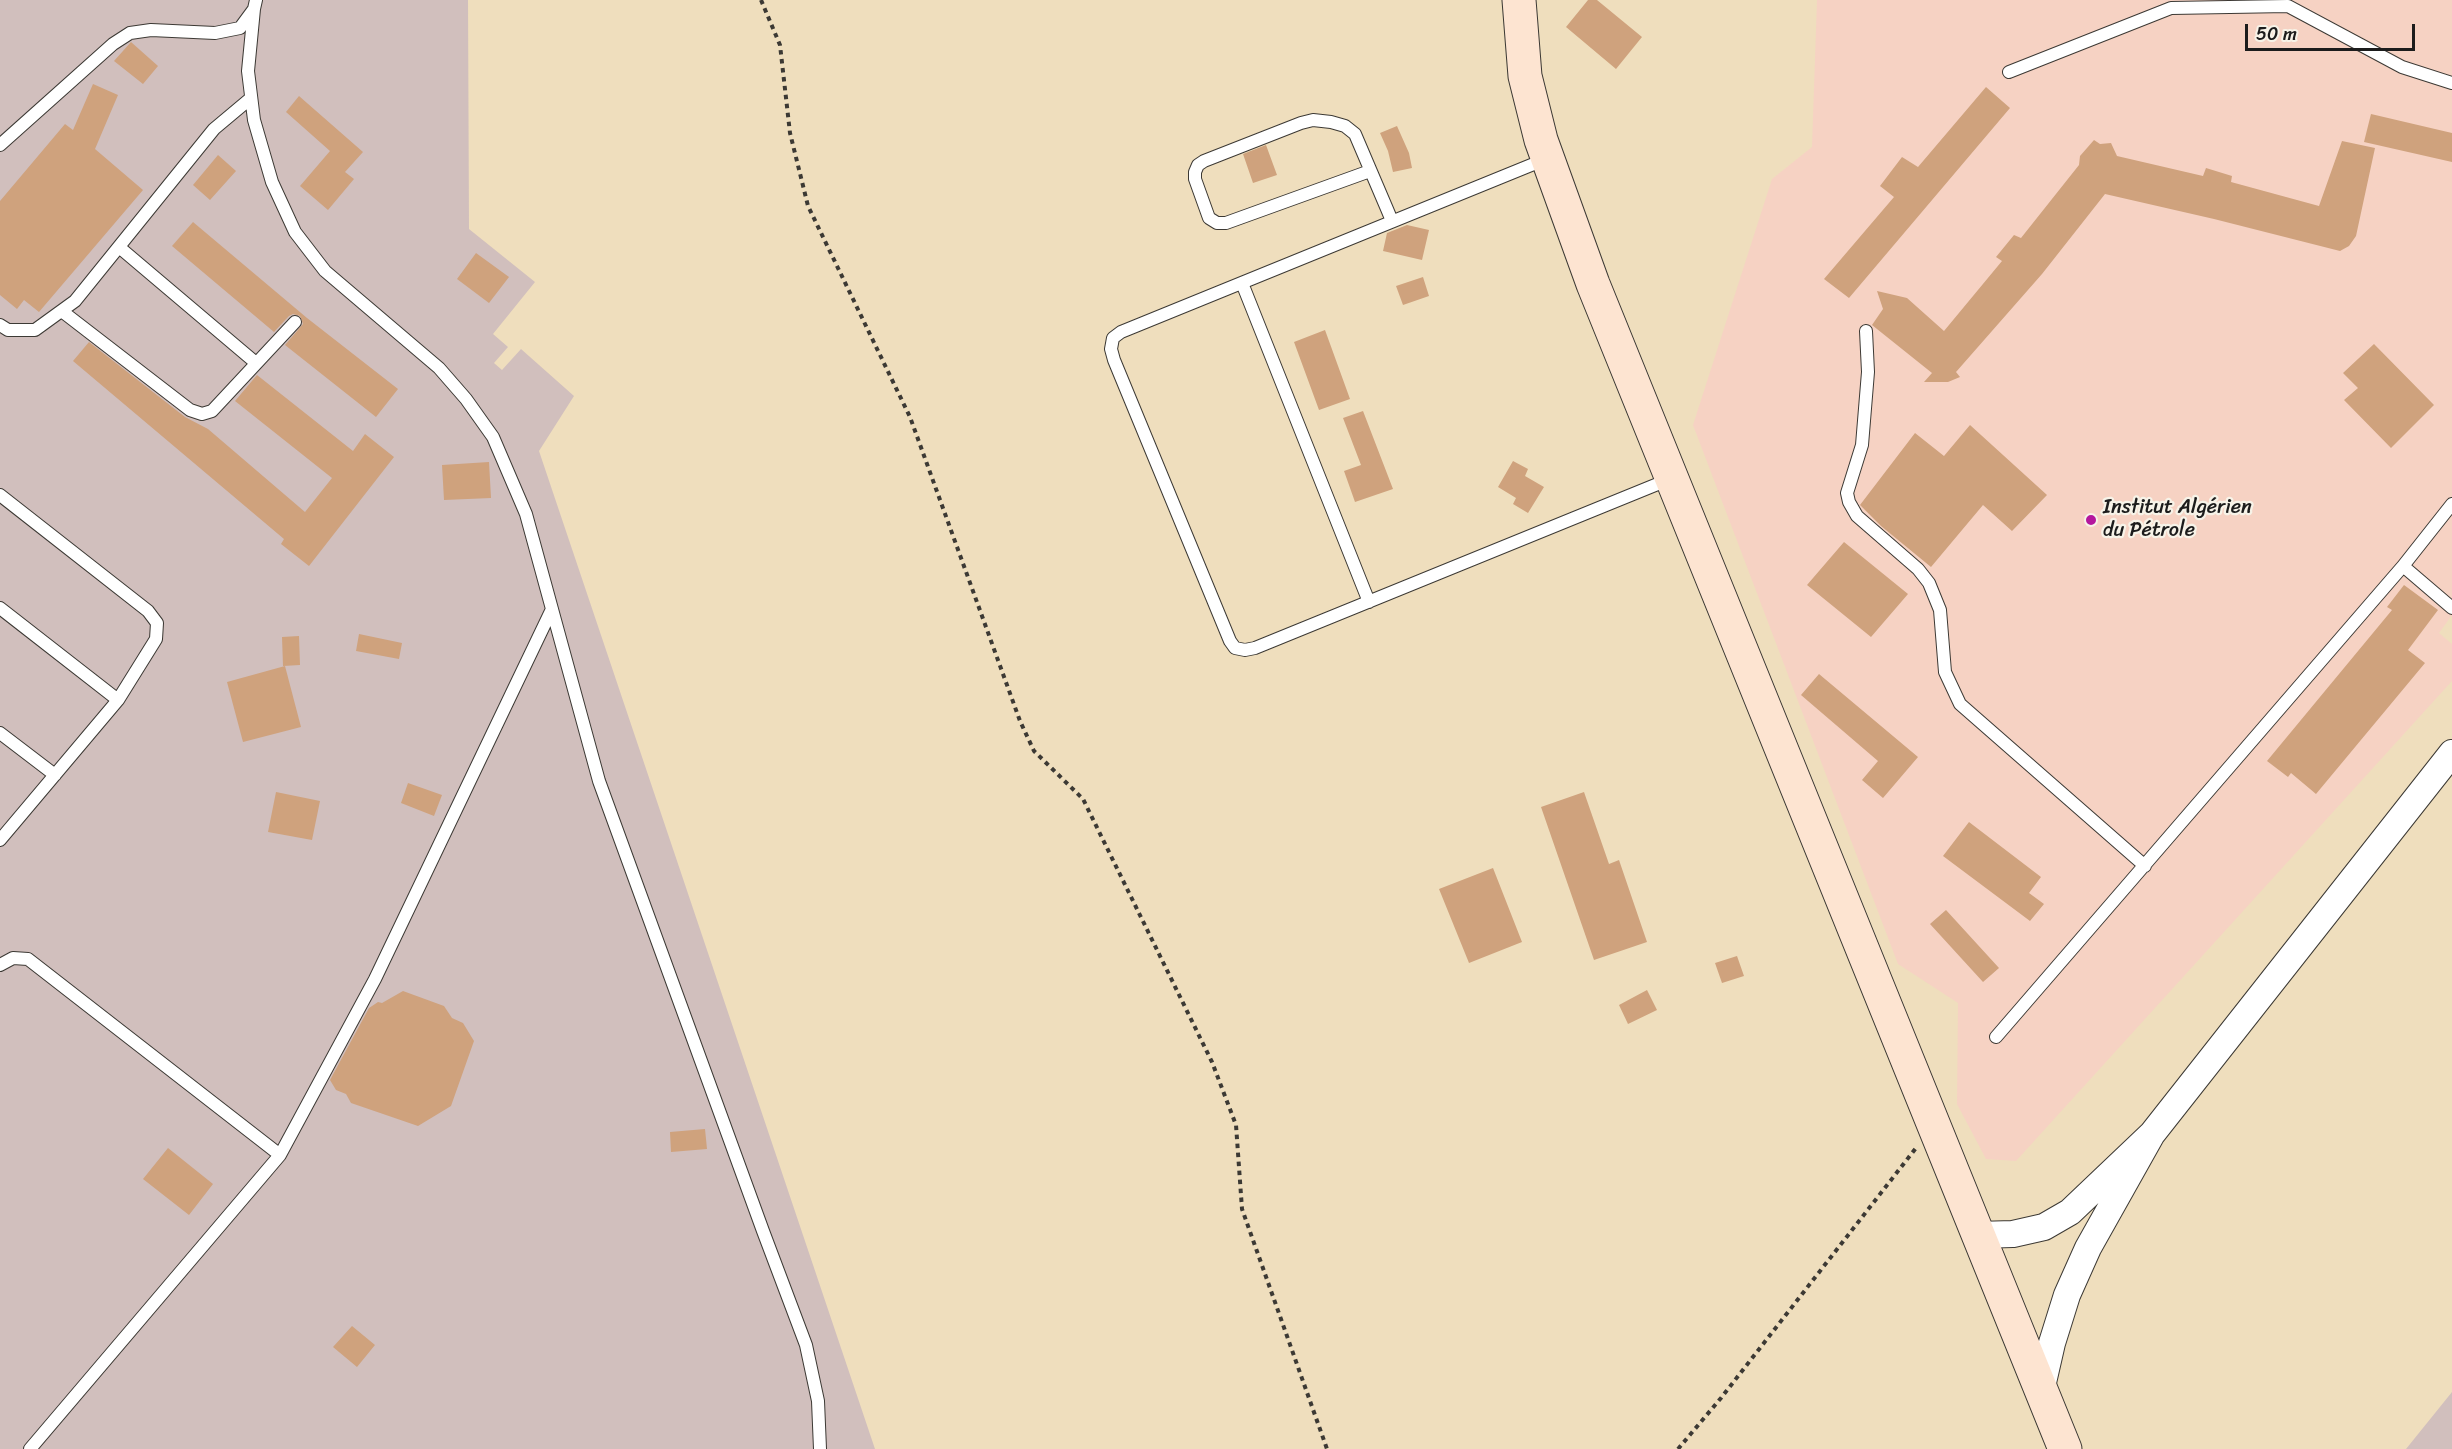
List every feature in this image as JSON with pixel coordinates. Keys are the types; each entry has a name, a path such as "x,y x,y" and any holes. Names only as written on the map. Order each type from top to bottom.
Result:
{"main road":[{"path":"1519,0 1525,76 1548,158 1593,284 2065,1449"}],"street":[{"path":"1977,1235 2013,1234 2044,1227 2070,1212 2152,1134 2452,753"},
{"path":"2041,1391 2067,1295 2088,1248 2152,1134"}],"lane":[{"path":"255,4 248,71 254,120 272,182 295,232 325,271 438,368 466,399 493,437 526,514 599,781 762,1231 806,1345 818,1401 820,1449"},
{"path":"0,145 112,44 130,33 151,30 215,33 240,28 255,4"},
{"path":"2009,72 2171,8 2288,6 2402,68 2452,83"},
{"path":"0,325 8,330 35,330 75,302 214,129 251,98"},
{"path":"1370,171 1226,224 1217,223 1209,218 1195,179 1198,165 1204,161 1313,120 1331,122 1345,126 1355,134 1392,221"},
{"path":"1548,158 1121,332 1113,338 1111,349 1114,360 1230,641 1235,648 1245,650 1255,648 1671,479"},
{"path":"119,247 256,363"},
{"path":"1242,283 1370,602"},
{"path":"63,312 190,410 202,414 212,411 295,322"},
{"path":"1866,331 1868,372 1862,445 1847,493 1849,502 1857,516 1918,568 1929,583 1941,610 1945,672 1960,704 2145,866"},
{"path":"0,495 148,611 156,623 156,639 118,700 0,840"},
{"path":"1996,1037 2403,566 2452,504"},
{"path":"2403,566 2452,608"},
{"path":"0,608 118,700"},
{"path":"30,1449 280,1155 375,979 552,609"},
{"path":"0,733 55,775"},
{"path":"0,965 13,958 28,959 280,1155"}],"path":[{"path":"761,0 780,45 790,134 807,206 910,417 1020,721 1034,750 1083,799 1212,1062 1236,1125 1242,1209 1327,1449"},
{"path":"1678,1449 1721,1398 1933,1126"}],"shaded area":[{"path":"0,0 468,0 469,229 535,282 493,334 508,347 494,363 502,370 521,349 574,396 539,451 875,1449 0,1449"},
{"name":"Institut Algérien du Pétrole","path":"1817,0 2452,0 2452,615 2439,633 2452,644 2452,681 2016,1161 1986,1159 1957,1104 1958,1003 1898,964 1693,425 1772,179 1812,147"},
{"path":"2452,1392 2452,1449 2406,1449"}],"building":[{"path":"1588,0 1597,0 1642,37 1616,69 1566,27"},
{"path":"131,42 158,66 143,84 114,61"},
{"path":"93,84 118,95 95,149 143,190 39,312 24,300 17,309 0,295 0,201 65,124 73,130"},
{"path":"1986,87 2010,108 1849,298 1824,279 1894,197 1880,186 1902,157 1918,167"},
{"path":"299,96 363,152 345,172 354,179 328,210 300,186 330,151 286,112"},
{"path":"2371,114 2452,133 2452,162 2364,142"},
{"path":"1397,126 1409,153 1412,168 1393,172 1388,151 1380,133"},
{"path":"2094,140 2100,144 2111,143 2117,156 2203,176 2206,168 2232,176 2231,182 2319,206 2342,141 2375,148 2356,236 2349,246 2340,251 2105,194 2042,274 1956,372 1960,377 1948,382 1924,382 1932,373 1872,325 1883,309 1877,291 1907,298 1944,331 2002,261 1996,257 2014,235 2021,238 2079,165 2080,156"},
{"path":"1266,145 1277,175 1253,183 1243,154"},
{"path":"218,155 236,171 210,200 193,185"},
{"path":"193,222 307,318 398,389 376,417 285,345 303,324 300,316 293,314 289,316 274,332 172,246"},
{"path":"1407,225 1429,230 1422,260 1383,251 1387,233"},
{"path":"476,253 509,277 489,303 457,279"},
{"path":"1423,277 1429,296 1403,305 1396,286"},
{"path":"1325,330 1350,399 1319,410 1294,342"},
{"path":"89,342 185,417 208,429 305,512 332,478 235,401 257,375 353,451 365,434 394,457 309,566 281,544 284,539 73,361"},
{"path":"2374,344 2434,405 2391,448 2344,400 2358,388 2343,373"},
{"path":"1363,411 1393,489 1355,502 1344,471 1361,465 1343,418"},
{"path":"1970,425 2047,495 2012,531 1983,505 1931,567 1881,526 1860,505 1915,433 1944,456"},
{"path":"1513,461 1528,469 1525,476 1544,487 1528,513 1513,504 1516,498 1498,487"},
{"path":"489,462 491,498 444,500 442,465"},
{"path":"1844,542 1908,594 1871,637 1807,585"},
{"path":"2404,585 2438,610 2408,650 2425,663 2316,794 2291,773 2288,777 2267,761 2392,610 2387,607"},
{"path":"359,634 402,643 399,659 356,651"},
{"path":"299,636 300,665 283,666 282,637"},
{"path":"285,666 301,727 243,742 227,682"},
{"path":"1819,674 1918,757 1883,798 1862,780 1878,761 1801,695"},
{"path":"408,783 442,795 434,816 401,803"},
{"path":"276,792 320,801 312,840 268,832"},
{"path":"1584,792 1609,864 1619,860 1647,942 1594,960 1541,807"},
{"path":"1969,822 2041,877 2029,893 2044,904 2030,921 1943,856"},
{"path":"1493,868 1522,942 1469,963 1439,889"},
{"path":"1946,910 1999,968 1983,982 1930,924"},
{"path":"1737,956 1744,976 1722,983 1715,963"},
{"path":"1647,990 1657,1010 1628,1024 1619,1005"},
{"path":"403,991 444,1006 452,1018 463,1023 474,1041 451,1106 418,1126 351,1103 346,1094 336,1090 330,1080 369,1008"},
{"path":"705,1129 707,1149 671,1152 670,1132"},
{"path":"168,1148 213,1184 189,1215 143,1179"},
{"path":"352,1326 375,1345 357,1367 333,1347"}],"place":[{"name":"Institut Algérien du Pétrole","path":"2091,520"}]}
